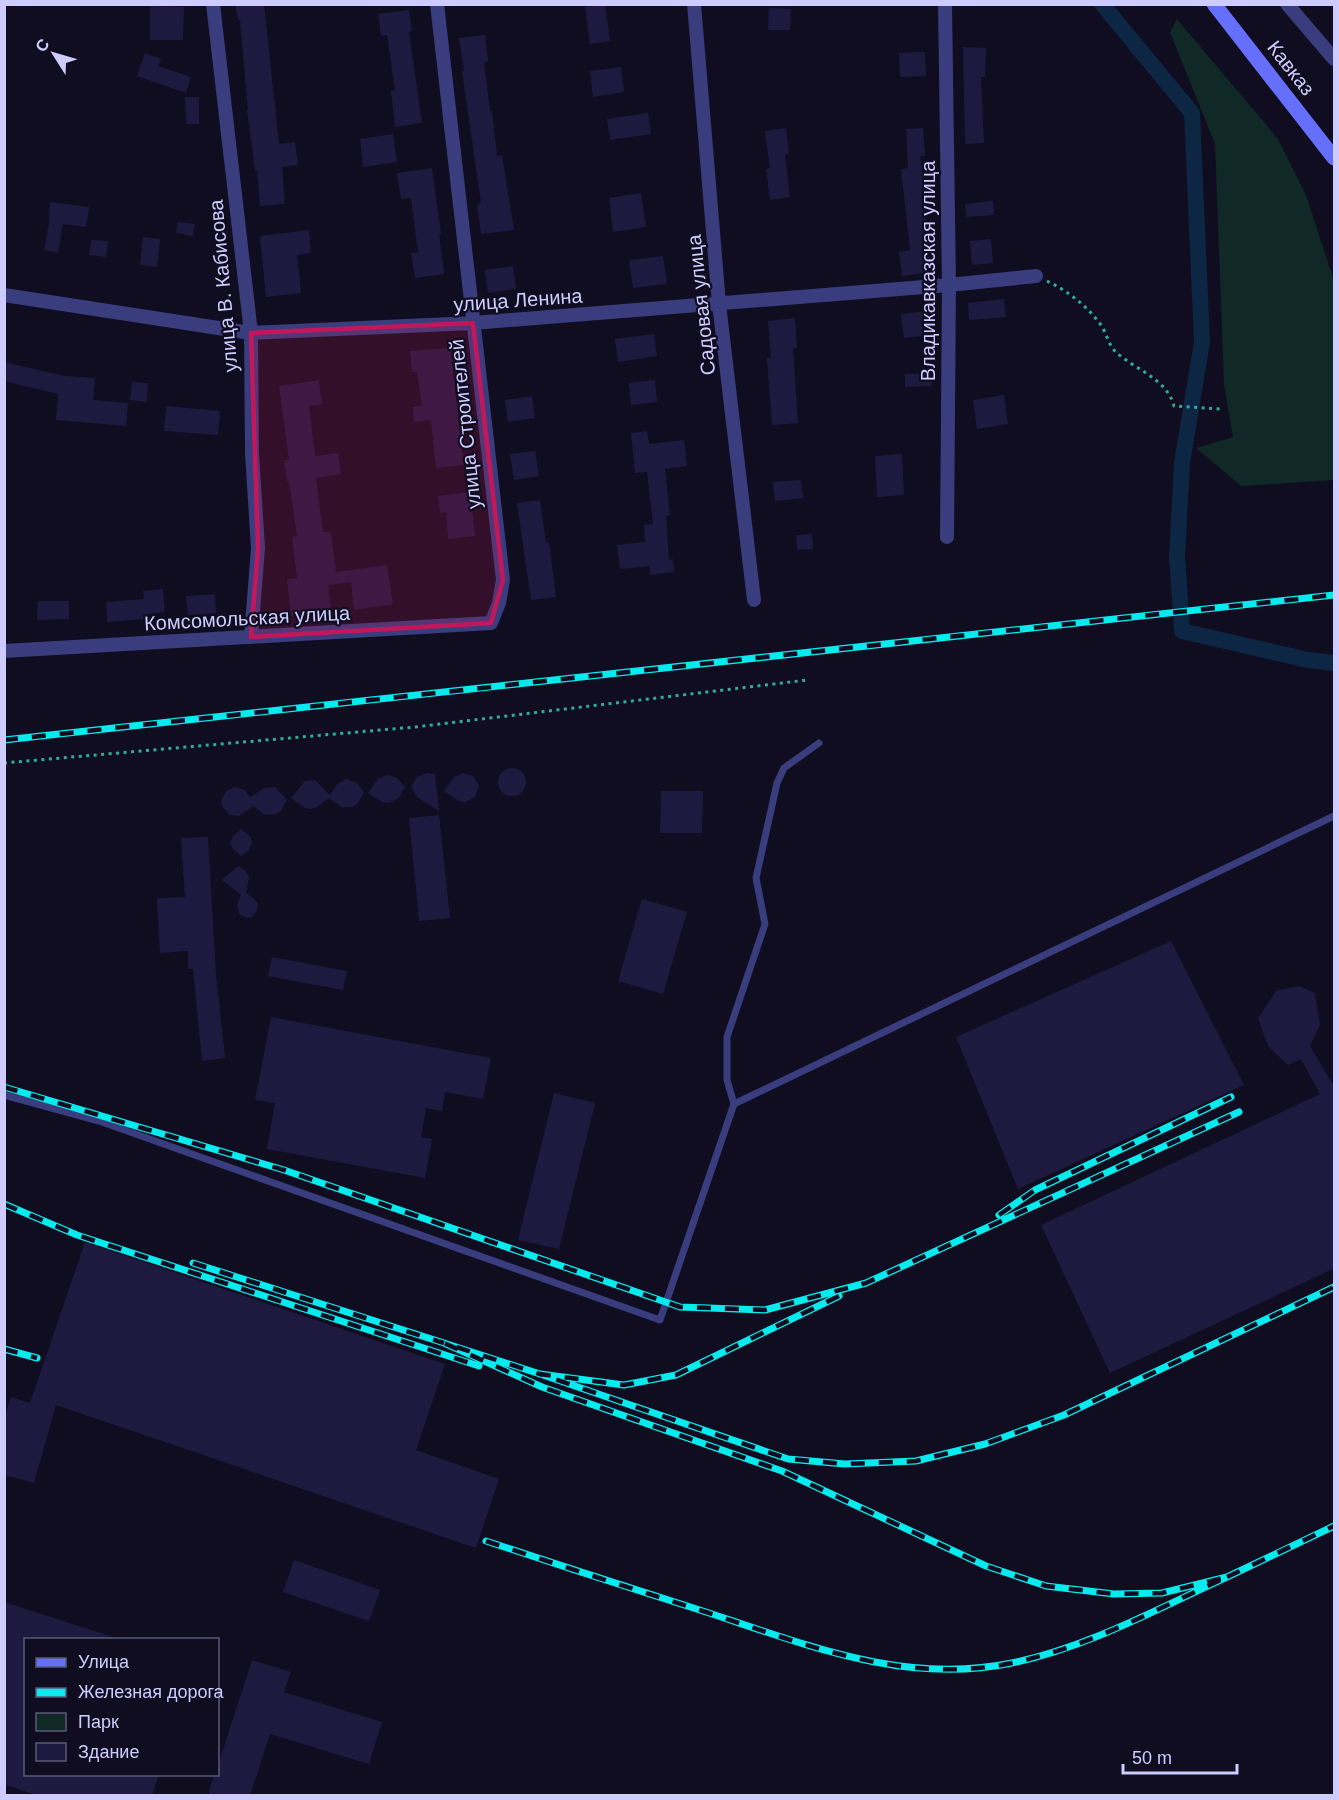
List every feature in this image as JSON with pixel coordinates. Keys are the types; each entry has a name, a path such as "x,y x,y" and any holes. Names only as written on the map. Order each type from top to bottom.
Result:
{"main road":[{"name":"Кавказ","path":"1214,4 1335,158"}],"street":[{"name":"улица В. Кабисова","path":"213,4 251,333 252,453 258,548 251,637"},
{"name":"улица Строителей","path":"437,4 502,580 499,603 491,623"},
{"name":"Садовая улица","path":"694,4 719,304 754,600"},
{"name":"Владикавказская улица","path":"945,4 949,285 947,537"},
{"path":"1287,4 1335,59"},
{"name":"улица Ленина","path":"4,295 251,333 474,323 1036,276"},
{"name":"Комсомольская улица","path":"4,651 491,623"}],"lane":[{"path":"4,1095 99,1121 660,1320 734,1104 727,1080 727,1037 765,924 756,878 777,783 783,768 819,743"},
{"path":"734,1104 1335,816"}],"path":[{"path":"1036,276 1067,290 1101,325 1115,352 1146,372 1172,397 1174,406 1221,409"},
{"path":"4,764 415,727 807,680"}],"highlighted area":[{"path":"473,323 503,580 491,623 251,637 258,548 251,333"}],"green space":[{"path":"1177,19 1278,139 1306,195 1334,281 1334,480 1241,486 1196,448 1233,437 1224,384 1215,144 1170,32"}],"building":[{"path":"235,4 264,4 279,144 295,142 298,165 282,167 285,204 260,206 257,170 255,170 247,110 240,20 238,20"},
{"path":"605,4 610,41 590,44 585,7"},
{"path":"150,6 184,7 183,40 150,40"},
{"path":"769,8 791,9 790,30 768,30"},
{"path":"409,10 412,31 409,32 422,123 395,127 391,91 395,90 387,35 381,36 378,14"},
{"path":"485,35 488,62 484,62 490,111 492,111 497,156 502,155 514,230 481,234 477,204 481,203 459,38"},
{"path":"963,47 986,48 985,77 981,77 984,143 965,144"},
{"path":"925,52 926,76 900,77 899,53"},
{"path":"145,53 161,59 158,66 191,77 186,93 137,76"},
{"path":"621,67 624,92 593,97 590,71"},
{"path":"185,97 199,97 199,124 186,124"},
{"path":"648,113 651,134 610,140 607,119"},
{"path":"786,128 789,154 785,155 790,197 770,200 766,169 770,168 765,131"},
{"path":"923,128 925,156 920,156 928,231 924,232 930,272 902,276 899,252 910,250 901,169 908,168 906,129"},
{"path":"393,134 397,162 363,167 360,139"},
{"path":"432,168 444,274 415,278 411,253 418,252 411,198 401,199 397,173"},
{"path":"641,193 646,227 613,232 609,198"},
{"path":"993,201 994,215 966,217 965,204"},
{"path":"50,202 89,207 86,227 63,224 58,253 44,250"},
{"path":"178,222 195,224 193,236 176,233"},
{"path":"309,230 311,253 297,255 301,293 266,297 260,236"},
{"path":"143,237 160,239 157,267 140,265"},
{"path":"991,239 993,263 972,265 970,241"},
{"path":"91,240 108,241 106,257 89,255"},
{"path":"663,256 667,284 633,288 629,260"},
{"path":"513,266 516,289 488,293 485,270"},
{"path":"1004,299 1006,317 969,320 968,303"},
{"path":"927,311 930,335 904,338 901,314"},
{"path":"795,318 797,348 793,348 798,423 772,425 767,358 771,358 768,321"},
{"path":"654,334 657,356 618,362 615,339"},
{"path":"450,348 464,465 436,468 431,420 414,422 413,407 422,406 417,372 412,372 410,351"},
{"path":"4,362 65,376 95,378 93,400 128,403 126,426 56,420 58,394 4,381"},
{"path":"905,374 931,374 931,386 905,387"},
{"path":"319,380 322,404 309,406 315,456 338,453 341,474 316,478 323,532 331,532 336,572 387,565 393,604 354,610 351,582 328,585 331,611 291,616 287,579 297,578 292,537 297,536 284,460 289,460 279,386"},
{"path":"655,380 657,402 631,405 629,383"},
{"path":"132,382 148,383 147,402 130,400"},
{"path":"1004,395 1008,424 977,429 973,400"},
{"path":"532,396 535,418 508,422 505,400"},
{"path":"166,406 220,411 218,435 164,431"},
{"path":"647,431 649,444 684,440 687,466 665,469 670,515 666,516 669,560 673,559 674,572 650,575 650,566 620,569 617,545 645,542 644,525 653,524 647,472 635,473 631,433"},
{"path":"535,451 539,476 514,480 510,454"},
{"path":"902,454 904,495 877,497 875,456"},
{"path":"801,480 803,498 775,501 773,482"},
{"path":"470,492 475,536 448,539 446,512 440,513 438,496"},
{"path":"540,500 546,543 549,542 556,597 531,600 517,503"},
{"path":"812,534 813,549 797,550 796,535"},
{"path":"163,589 165,612 143,615 143,619 107,622 106,602 144,599 143,591"},
{"path":"215,594 216,613 188,615 186,596"},
{"path":"38,601 69,601 69,619 37,620"},
{"path":"512,768 522,772 526,782 522,792 512,796 502,792 498,782 502,772"},
{"path":"427,773 435,774 439,811 417,797 411,787 417,777"},
{"path":"463,773 473,776 479,786 475,797 465,802 459,801 444,791 454,777"},
{"path":"387,775 397,778 405,787 399,798 388,803 368,793 378,779"},
{"path":"346,779 357,783 364,792 353,807 342,807 329,798 311,809 305,808 291,798 305,781 315,780 330,795 337,784"},
{"path":"235,787 245,790 250,797 264,788 275,787 287,800 281,811 276,814 265,815 253,806 239,816 230,815 222,806 221,801 226,791"},
{"path":"661,791 703,791 702,833 660,833"},
{"path":"439,815 450,918 419,921 409,818"},
{"path":"241,829 251,837 252,843 249,850 241,856 230,843 233,836"},
{"path":"208,837 216,975 225,1058 202,1061 193,969 188,969 188,951 160,953 157,898 185,897 181,838"},
{"path":"238,866 246,871 249,877 246,893 258,904 257,911 252,917 247,918 239,914 237,905 241,895 222,880"},
{"path":"642,899 687,912 663,994 618,981"},
{"path":"1171,941 1244,1085 1018,1189 956,1037"},
{"path":"272,957 347,971 343,990 268,976"},
{"path":"1298,986 1315,993 1320,1025 1310,1046 1335,1088 1335,1268 1110,1373 1041,1225 1320,1094 1301,1059 1288,1065 1268,1046 1258,1018 1276,991"},
{"path":"271,1017 491,1058 483,1099 445,1092 442,1111 426,1108 421,1137 432,1139 425,1178 267,1149 275,1103 255,1100"},
{"path":"554,1093 595,1103 559,1249 518,1240"},
{"path":"85,1242 445,1364 416,1450 499,1479 476,1548 56,1405 34,1483 4,1475 4,1419 11,1397 30,1403"},
{"path":"294,1560 380,1590 369,1621 283,1592"},
{"path":"4,1602 113,1637 24,1638 24,1776 158,1776 152,1796 39,1796 4,1784"},
{"path":"252,1660 291,1672 284,1692 382,1722 369,1764 270,1734 250,1796 208,1796 213,1776 219,1776 219,1762"}],"waterway":[{"path":"1102,4 1192,113 1202,342 1182,463 1177,556 1182,631 1308,660 1334,663"}],"railway":[{"path":"4,740 1334,595"},
{"path":"4,1087 284,1170 680,1307 765,1310 866,1283 1239,1112"},
{"path":"999,1215 1035,1190 1231,1097"},
{"path":"4,1204 77,1235 479,1366"},
{"path":"193,1263 444,1343"},
{"path":"839,1296 676,1375 624,1385 540,1374 788,1459 845,1464 916,1461 985,1444 1064,1415 1334,1287"},
{"path":"486,1541 819,1648 856,1658 933,1669 972,1668 1012,1663 1040,1656 1122,1626 1227,1577 1162,1593 1114,1594 1046,1586 986,1566 782,1471 542,1387 444,1343 540,1374"},
{"path":"4,1349 37,1358"},
{"path":"1227,1577 1334,1526"}]}
